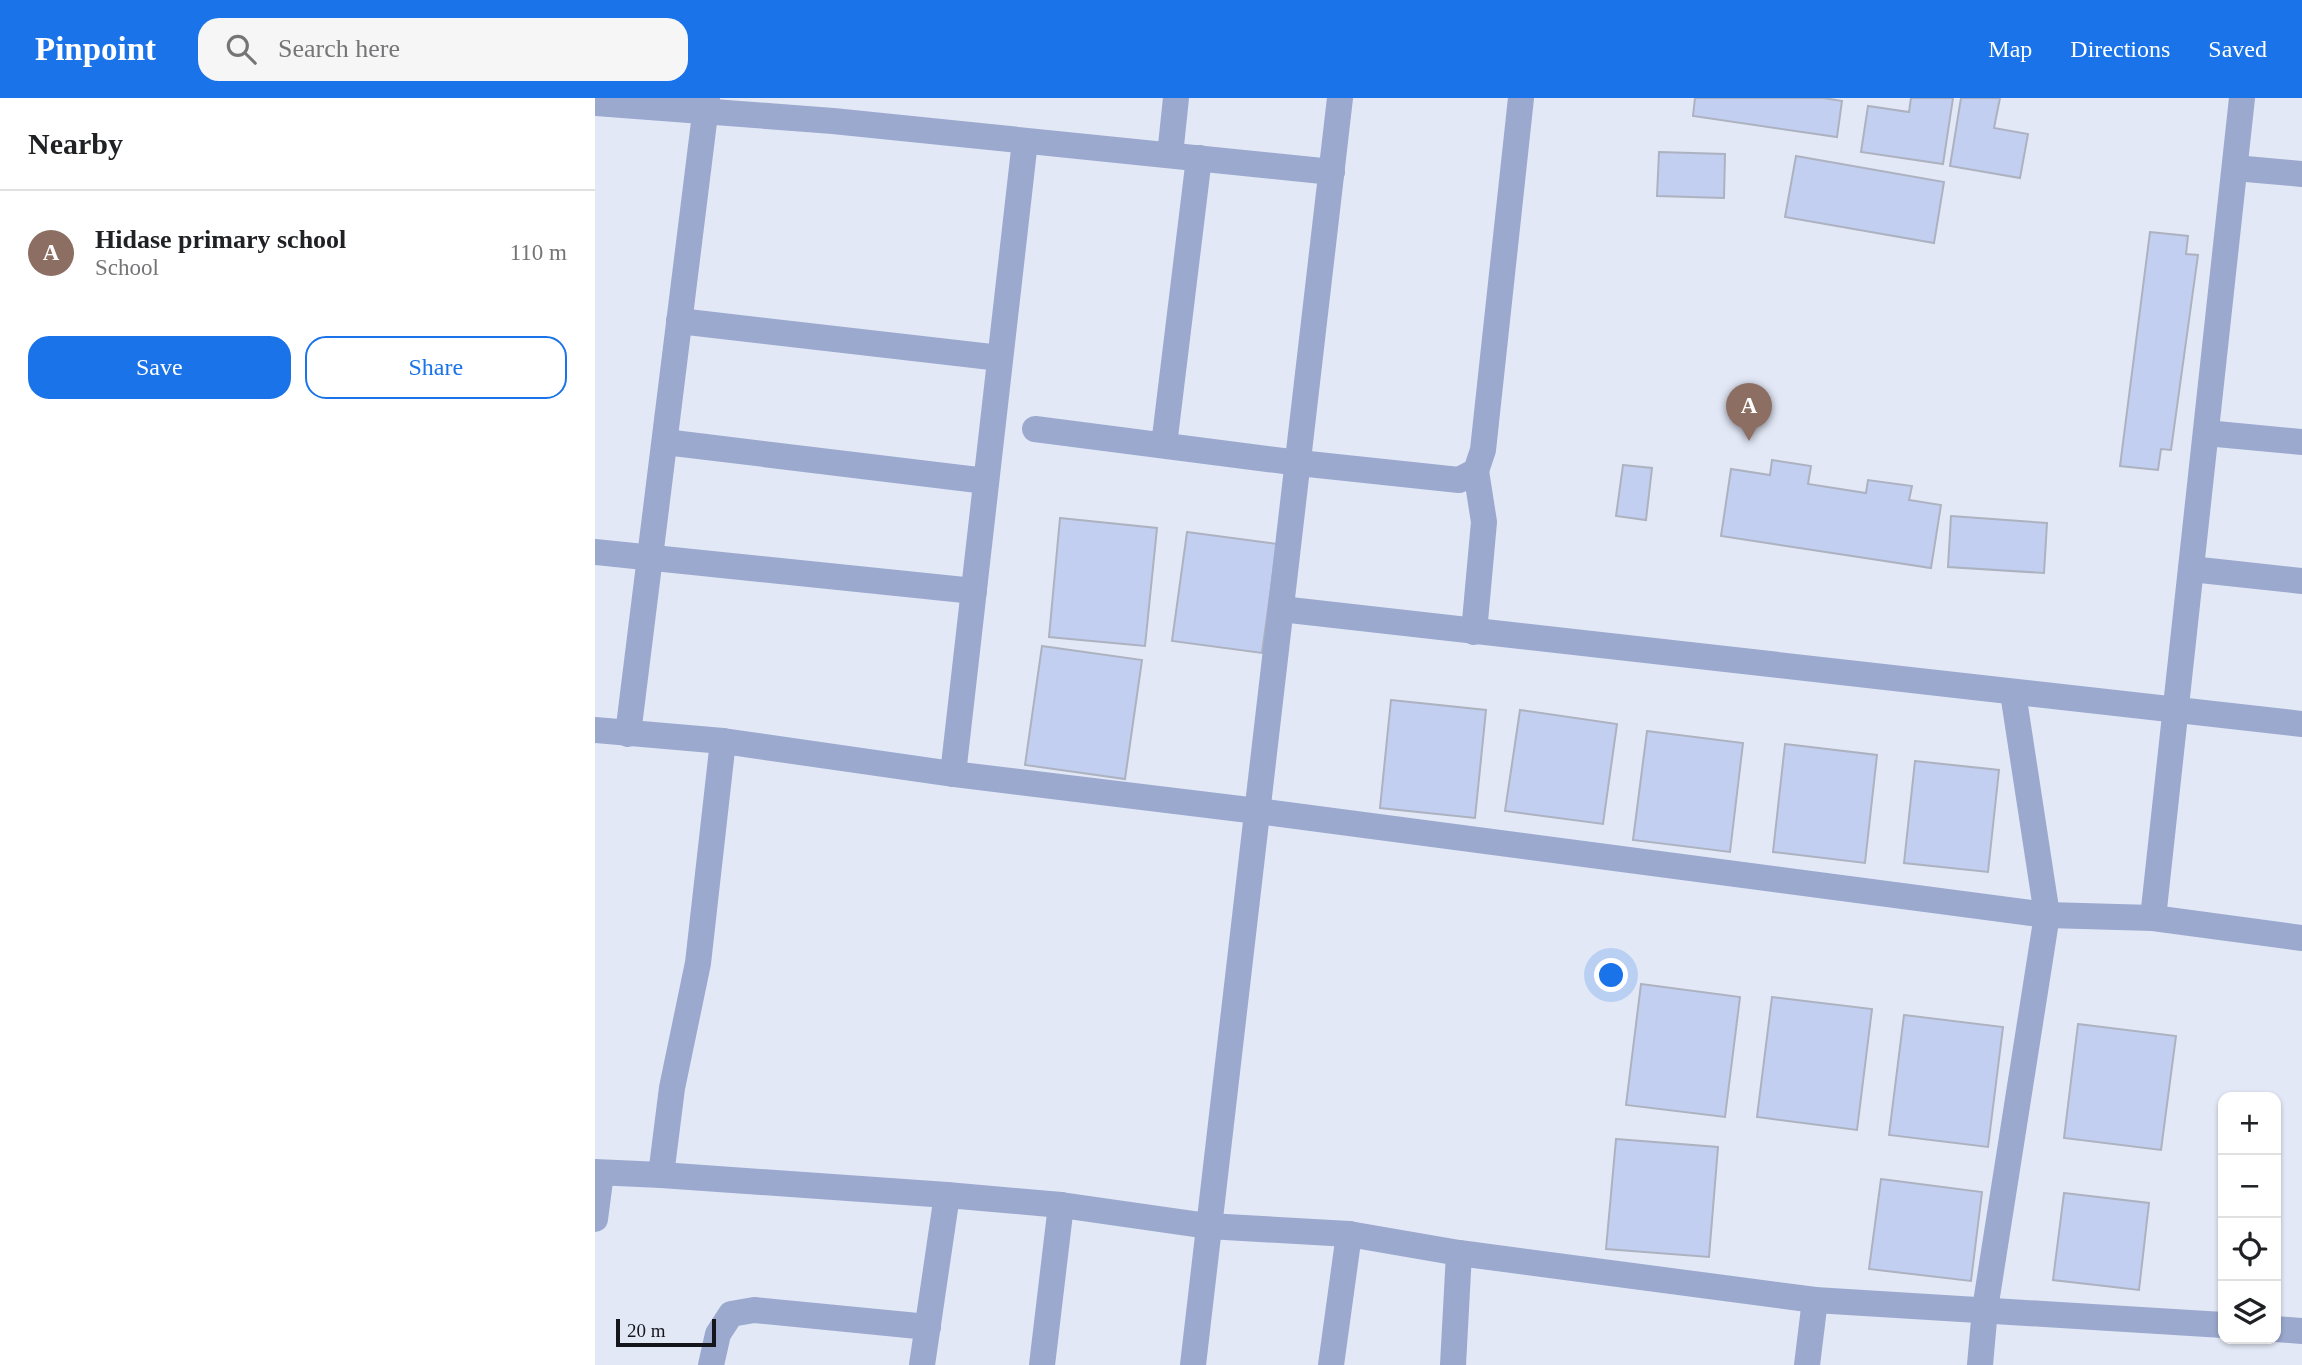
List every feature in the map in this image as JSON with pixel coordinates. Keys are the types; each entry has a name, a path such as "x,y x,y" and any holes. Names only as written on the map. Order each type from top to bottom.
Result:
{"street":[{"path":"1170,155 1176,98"},
{"path":"1193,1365 1340,98"},
{"path":"1474,632 1484,522 1476,471 1483,450 1521,98"},
{"path":"2153,918 2242,98"},
{"path":"595,103 834,109 1025,141 1332,172"},
{"path":"628,734 707,105"},
{"path":"953,774 1025,141"},
{"path":"1164,445 1199,159"},
{"path":"2235,168 2302,174"},
{"path":"680,321 1000,358"},
{"path":"1035,429 1299,463 1459,480 1476,471"},
{"path":"2206,432 2302,442"},
{"path":"665,442 986,481"},
{"path":"595,552 974,591"},
{"path":"2191,569 2302,580"},
{"path":"1281,609 2302,724"},
{"path":"1980,1365 1985,1309 2047,915 2013,693"},
{"path":"595,730 723,741 953,774 1257,811 2047,915 2153,918 2302,938"},
{"path":"661,1175 672,1088 698,963 723,741"},
{"path":"595,1219 598,1172 661,1175 947,1195 1061,1205 1208,1226 1349,1234 1459,1253 1815,1300 2218,1325"},
{"path":"922,1365 947,1195"},
{"path":"1042,1365 1061,1205"},
{"path":"1331,1365 1349,1234"},
{"path":"1453,1365 1459,1253"},
{"path":"1807,1365 1815,1300"},
{"path":"711,1365 718,1334 731,1314 754,1310 928,1327"},
{"path":"2281,1329 2302,1331"}],"building":[{"path":"1695,98 1824,98 1842,101 1837,137 1693,116"},
{"path":"1911,98 1953,98 1943,164 1861,152 1868,106 1909,112"},
{"path":"1961,98 2000,98 1994,128 2028,134 2020,178 1950,166"},
{"path":"1659,152 1725,154 1724,198 1657,196"},
{"path":"1796,156 1944,182 1934,243 1785,217"},
{"path":"2150,232 2188,236 2186,254 2198,255 2171,450 2161,449 2158,470 2120,466"},
{"path":"1772,460 1811,466 1808,484 1866,493 1868,480 1912,486 1909,500 1941,505 1931,568 1721,536 1731,469 1770,475"},
{"path":"1623,465 1652,468 1646,520 1616,516"},
{"path":"1951,516 2047,523 2044,573 1948,567"},
{"path":"1060,518 1157,528 1145,646 1049,637"},
{"path":"1187,532 1277,544 1262,653 1172,641"},
{"path":"1042,646 1142,660 1125,779 1025,765"},
{"path":"1391,700 1486,710 1475,818 1380,808"},
{"path":"1520,710 1617,724 1603,824 1505,811"},
{"path":"1647,731 1743,743 1730,852 1633,840"},
{"path":"1785,744 1877,755 1865,863 1773,852"},
{"path":"1915,761 1999,770 1988,872 1904,863"},
{"path":"1641,984 1740,997 1725,1117 1626,1105"},
{"path":"1772,997 1872,1009 1857,1130 1757,1117"},
{"path":"1904,1015 2003,1027 1988,1147 1889,1135"},
{"path":"2078,1024 2176,1036 2161,1150 2064,1138"},
{"path":"1616,1139 1718,1147 1709,1257 1606,1249"},
{"path":"1881,1179 1982,1192 1971,1281 1869,1269"},
{"path":"2064,1193 2149,1203 2139,1290 2053,1280"}],"place":[{"name":"Hidase primary school","path":"1749,441"}]}
